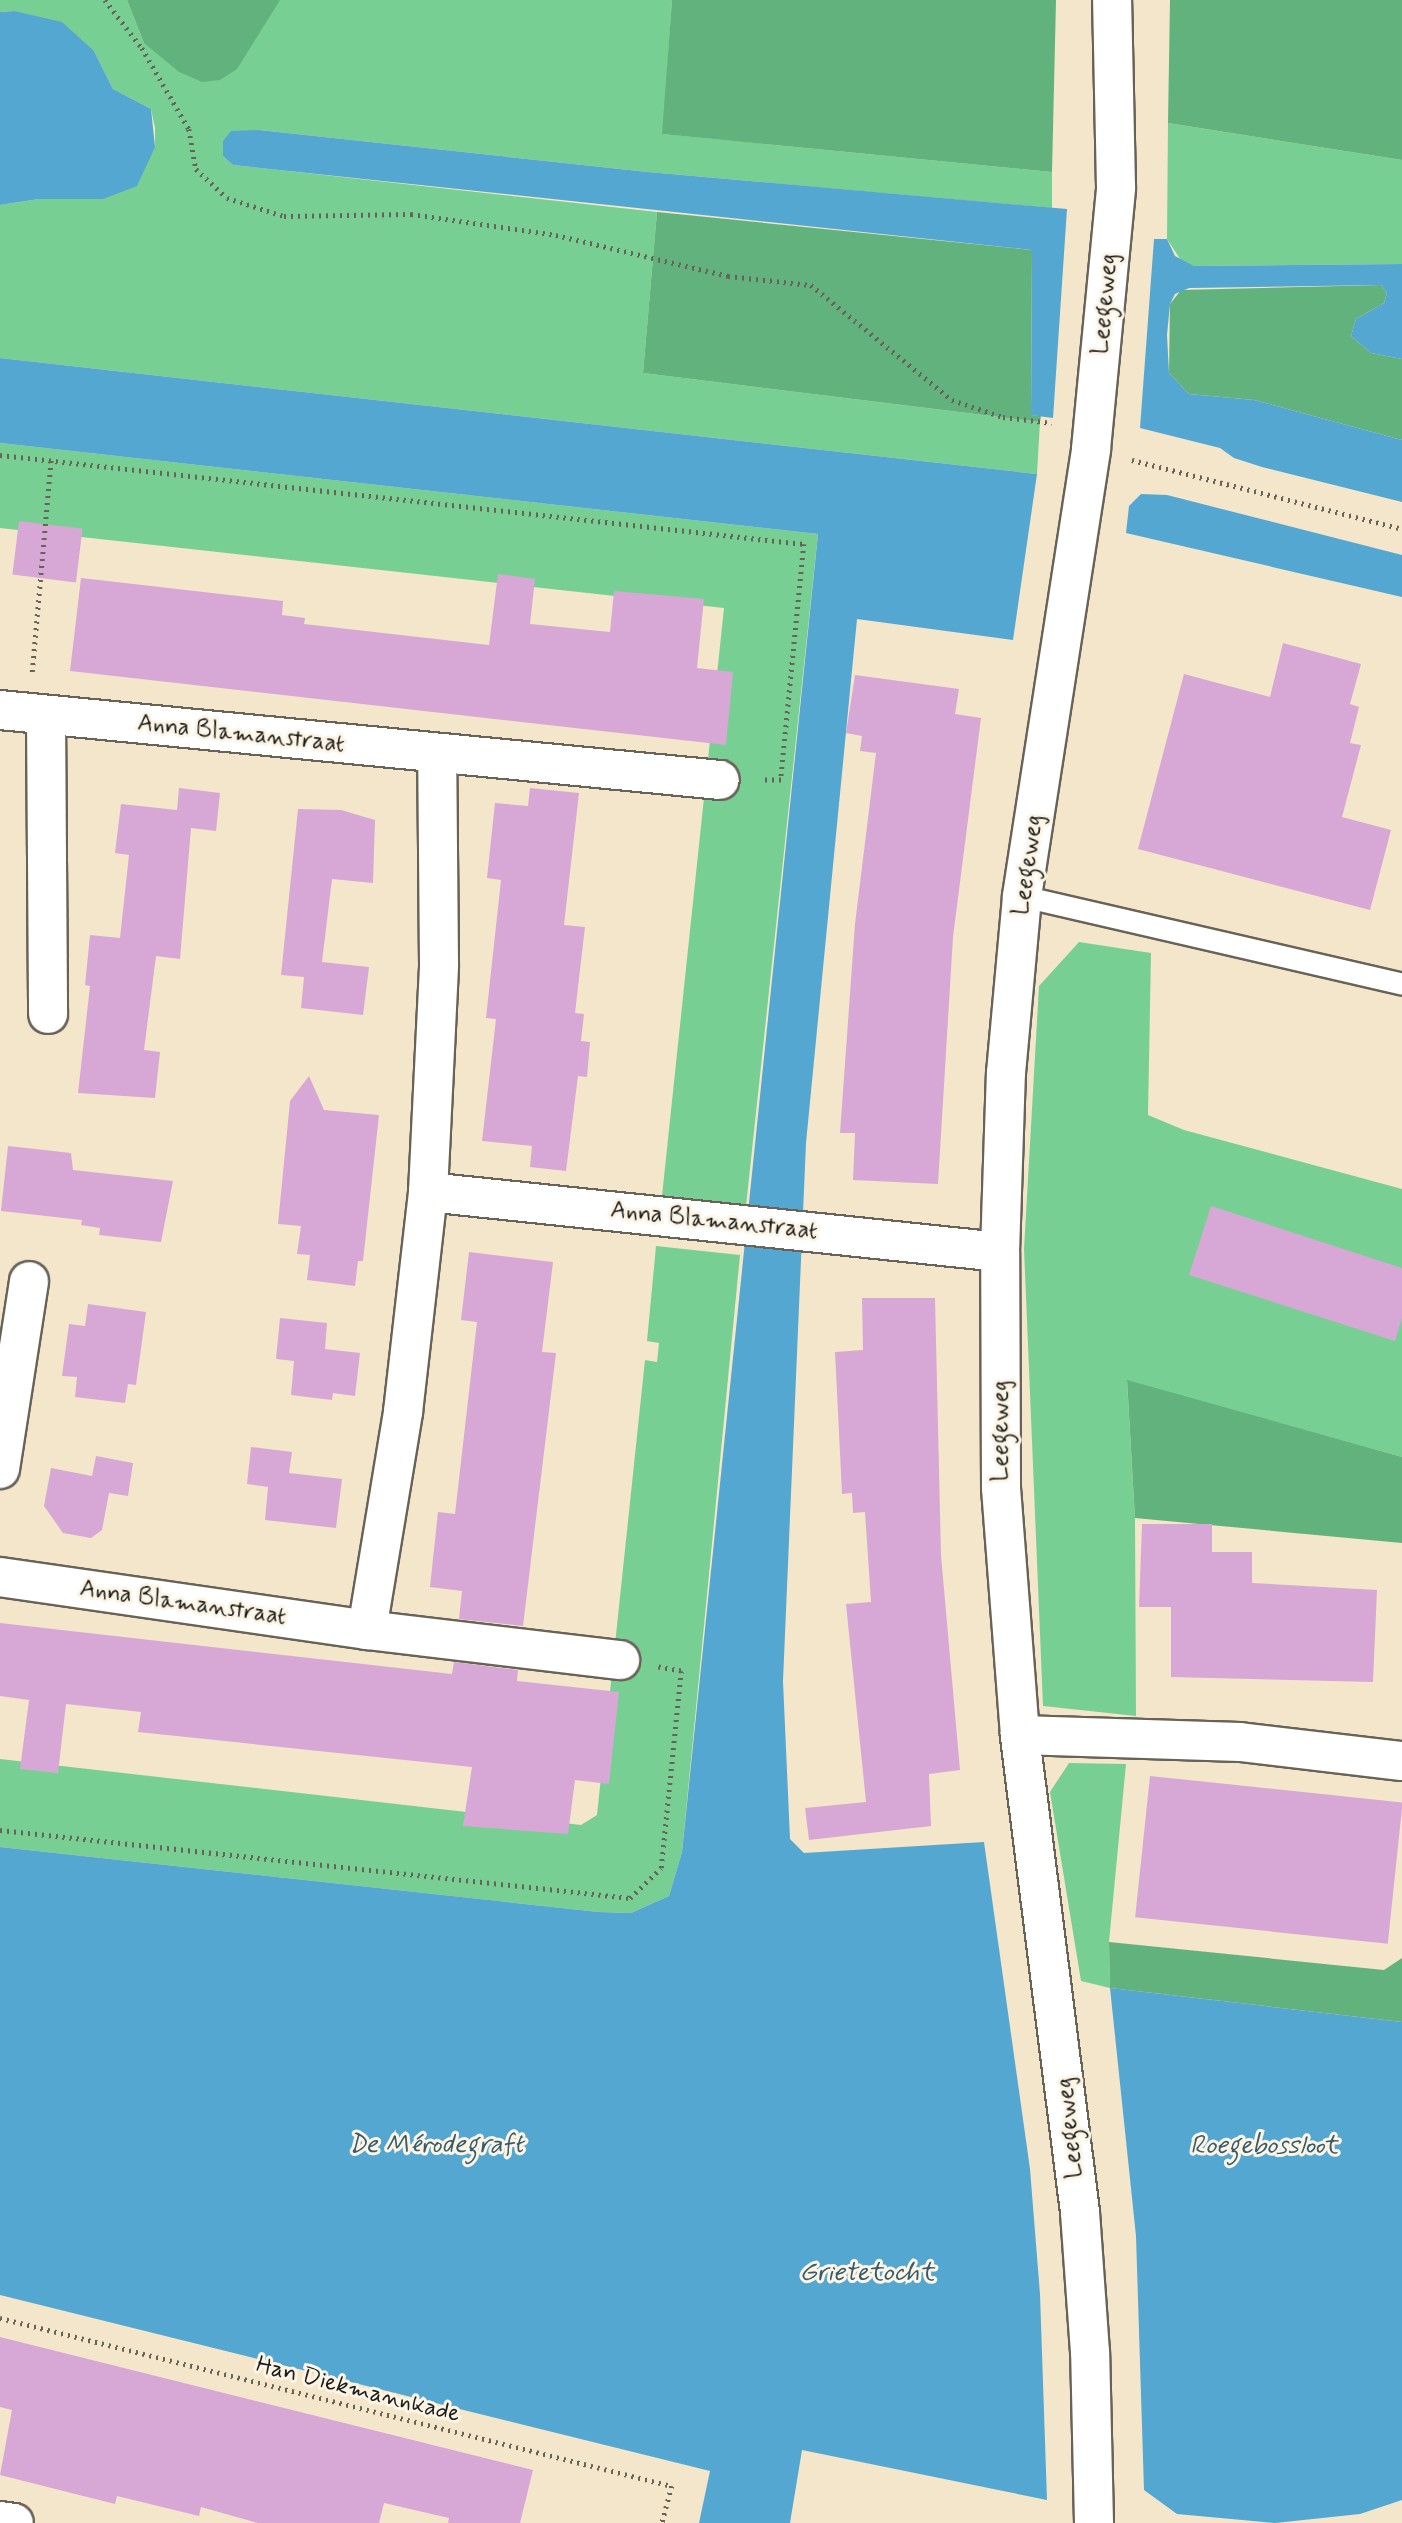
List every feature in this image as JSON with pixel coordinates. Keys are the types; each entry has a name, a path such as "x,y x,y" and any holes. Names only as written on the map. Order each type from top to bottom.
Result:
{"street":[{"name":"Leegeweg","path":"1094,2523 1090,2352 1080,2212 1020,1735 1001,1487 1000,1252 1006,1073 1022,896 1092,439 1116,187 1112,0"},
{"name":"Anna Blamanstraat","path":"25,712 720,780"},
{"path":"25,712 48,1014"},
{"path":"366,1630 403,1412 428,1192 439,964 437,754"},
{"name":"Anna Blamanstraat","path":"428,1192 842,1233 1000,1252"},
{"path":"0,1469 29,1281"},
{"name":"Anna Blamanstraat","path":"0,1577 366,1630 621,1660"},
{"path":"1020,1735 1240,1742 1402,1761"},
{"path":"0,2521 14,2523"}],"lane":[{"path":"1022,896 1402,984"}],"path":[{"path":"105,0 142,48 190,129 196,169 227,198 284,216 411,214 556,235 728,276 811,285 952,400 1003,417 1092,439 1402,529"},
{"path":"0,455 804,544 781,780 720,780"},
{"path":"25,712 51,460"},
{"path":"0,1830 631,1898 661,1868 681,1671 621,1660"},
{"name":"Han Diekmannkade","path":"0,2318 672,2486 663,2523"}],"green space":[{"path":"0,0 127,0 144,43 280,0 672,0 663,134 1052,172 1052,208 648,172 259,130 223,142 223,156 233,165 657,212 643,373 1040,422 1037,474 0,358 0,205 39,199 103,199 155,147 155,128 151,109 113,89 94,51 14,11 0,12"},
{"path":"127,0 280,0 237,69 220,80 202,82 179,72 144,43"},
{"path":"672,0 1056,0 1052,172 662,134"},
{"path":"1170,0 1402,0 1402,160 1168,123"},
{"path":"1168,123 1402,160 1402,264 1194,266 1182,262 1167,239"},
{"path":"657,212 1032,250 1031,415 1041,416 1040,422 643,373"},
{"path":"1381,285 1387,293 1384,303 1356,319 1351,336 1371,353 1402,359 1402,440 1254,400 1189,394 1169,373 1170,304 1181,290"},
{"path":"0,443 818,534 746,1206 662,1196 724,608 0,528"},
{"path":"1079,942 1151,953 1148,1115 1184,1130 1402,1189 1402,1457 1127,1381 1135,1518 1136,1716 1043,1706 1024,1249 1039,986"},
{"path":"656,1246 740,1255 682,1852 669,1896 631,1913 599,1912 0,1847 0,1759 581,1825 597,1815 645,1360 657,1362 659,1343 647,1341"},
{"path":"1127,1380 1402,1457 1402,1543 1135,1518"},
{"path":"1069,1763 1126,1764 1109,1942 1110,1988 1081,1981 1050,1792"},
{"path":"1109,1942 1384,1970 1402,1958 1402,2022 1110,1988"}],"water":[{"path":"14,11 62,22 94,51 113,89 151,109 155,147 137,186 103,199 39,199 0,205 0,12"},
{"path":"259,130 648,172 1067,209 1053,418 1031,415 1032,250 233,165 223,156 223,141 231,131"},
{"path":"1154,239 1167,239 1175,256 1194,266 1402,264 1402,359 1371,353 1351,336 1356,319 1384,303 1387,293 1381,285 1189,288 1175,294 1170,304 1167,335 1169,373 1189,394 1254,400 1402,440 1402,502 1262,467 1234,458 1220,448 1140,428"},
{"path":"0,358 1037,474 1013,640 857,619 806,1143 783,1681 790,1839 804,1853 984,1842 1030,2169 1040,2294 1047,2500 802,2450 790,2523 699,2523 710,2471 0,2295 0,1847 599,1912 631,1913 669,1896 682,1852 818,534 0,443"},
{"path":"1141,494 1167,495 1402,555 1402,597 1126,533 1129,506"},
{"name":"Roegebossloot","path":"1110,1988 1402,2022 1402,2500 1360,2514 1275,2523 1177,2514 1144,2490 1136,2236"}],"building":[{"path":"19,521 83,529 76,582 12,575"},
{"path":"498,574 535,579 530,624 610,632 614,591 704,599 697,668 733,672 726,745 70,671 81,578 283,601 282,615 305,618 304,624 489,645"},
{"path":"1283,643 1361,664 1350,704 1359,707 1350,743 1361,745 1342,817 1391,830 1370,910 1138,849 1184,674 1270,697"},
{"path":"855,675 959,689 955,714 981,718 953,937 938,1184 853,1180 855,1133 840,1133 855,924 876,753 860,751 862,736 846,733"},
{"path":"179,788 220,793 216,831 191,828 180,959 156,956 144,1050 160,1052 155,1098 78,1093 90,986 85,985 90,935 120,938 129,855 115,853 121,804 177,810"},
{"path":"530,788 579,793 564,925 585,927 575,1013 584,1014 581,1041 590,1042 587,1077 578,1076 566,1171 530,1167 532,1146 482,1141 496,1019 486,1018 501,880 487,878 495,803 528,806"},
{"path":"298,809 341,810 375,820 373,883 332,879 322,962 369,967 363,1015 301,1008 304,977 281,975"},
{"path":"309,1076 324,1110 379,1115 363,1261 358,1261 355,1286 307,1280 310,1255 297,1254 301,1226 278,1224 290,1101"},
{"path":"8,1146 71,1153 73,1170 173,1181 161,1242 99,1235 100,1228 81,1225 82,1220 1,1211"},
{"path":"1211,1206 1402,1268 1402,1318 1395,1341 1189,1275"},
{"path":"469,1252 553,1262 542,1352 556,1353 523,1626 459,1619 462,1591 430,1587 438,1512 455,1514 477,1322 461,1320"},
{"path":"862,1298 935,1298 941,1555 960,1770 929,1774 931,1826 809,1840 805,1808 866,1802 846,1604 871,1602 865,1512 853,1513 852,1493 842,1494 835,1352 863,1350"},
{"path":"88,1304 146,1312 136,1385 128,1384 125,1403 75,1397 77,1377 62,1376 69,1324 85,1326"},
{"path":"280,1318 327,1323 325,1349 360,1353 355,1396 333,1393 332,1400 291,1395 294,1361 276,1359"},
{"path":"251,1447 292,1452 289,1473 342,1479 336,1528 265,1520 268,1487 247,1484"},
{"path":"96,1456 133,1463 128,1496 109,1493 102,1530 91,1538 63,1533 44,1506 51,1468 92,1476"},
{"path":"1142,1524 1212,1524 1212,1552 1252,1552 1252,1583 1377,1590 1373,1682 1171,1677 1171,1607 1139,1607"},
{"path":"0,1623 452,1674 454,1662 518,1670 517,1681 619,1692 609,1784 575,1780 568,1834 463,1826 472,1767 138,1732 141,1712 66,1704 58,1773 20,1769 29,1700 0,1696"},
{"path":"1150,1776 1402,1802 1388,1944 1135,1917"},
{"path":"0,2337 533,2470 520,2523 448,2523 449,2518 384,2503 379,2523 258,2523 201,2507 199,2516 117,2496 115,2504 0,2475 12,2410 0,2407"}],"water label":[{"name":"De Mérodegraft","path":"436,2146"},
{"name":"Grietetocht","path":"867,2274"}]}
